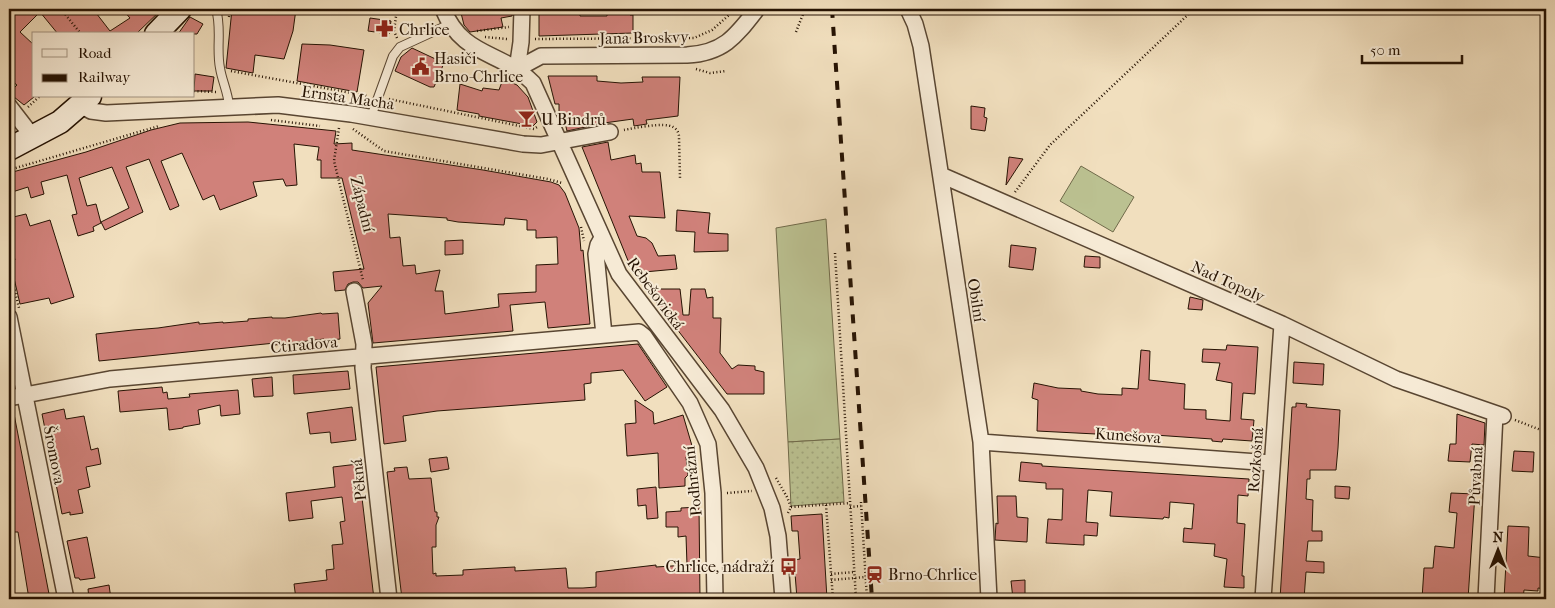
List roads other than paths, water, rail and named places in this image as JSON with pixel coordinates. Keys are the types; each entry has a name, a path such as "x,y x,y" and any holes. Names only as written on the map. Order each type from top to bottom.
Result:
{"street":[{"path":"158,32 180,9"},
{"name":"Rebešovická","path":"443,9 453,28 469,44 517,69 530,79 535,86 553,142 616,268 627,286 722,410 756,468 772,508 778,536 783,599"},
{"path":"517,69 522,9"},
{"name":"Jana Broskvy","path":"517,69 536,58 547,56 687,55 707,52 728,43 757,9"},
{"name":"Obilní","path":"908,9 915,24 921,46 981,442 989,599"},
{"path":"9,149 60,122 85,100"},
{"name":"Ernsta Macha","path":"85,100 91,111 106,113 278,105 371,117 524,144 541,145 610,132"},
{"path":"9,106 32,138"},
{"name":"Nad Topoly","path":"941,174 1282,324 1396,379 1499,415"},
{"path":"602,238 596,254 604,334"},
{"path":"360,289 364,344 363,356"},
{"name":"Šromova","path":"9,317 66,599"},
{"name":"Rozkošná","path":"1262,599 1282,324"},
{"name":"Podhrázní","path":"604,334 642,333 690,403 708,444 713,493 715,599"},
{"name":"Ctiradova","path":"9,398 110,379 604,334"},
{"name":"Pěkná","path":"363,356 389,599"},
{"name":"Půvabná","path":"1486,599 1499,415"},
{"name":"Kunešova","path":"981,442 1272,463"}],"lane":[{"path":"216,9 220,27 219,67 228,92 229,106"},
{"path":"371,117 393,56 400,47 453,28"}],"railway":[{"path":"832,9 872,599"}],"place":[{"name":"Chrlice","path":"385,29"},
{"name":"Hasiči Brno-Chrlice","path":"420,67"},
{"name":"U Bindrů","path":"527,119"},
{"name":"Chrlice, nádraží","path":"788,566"},
{"name":"Brno-Chrlice","path":"874,574"}]}
